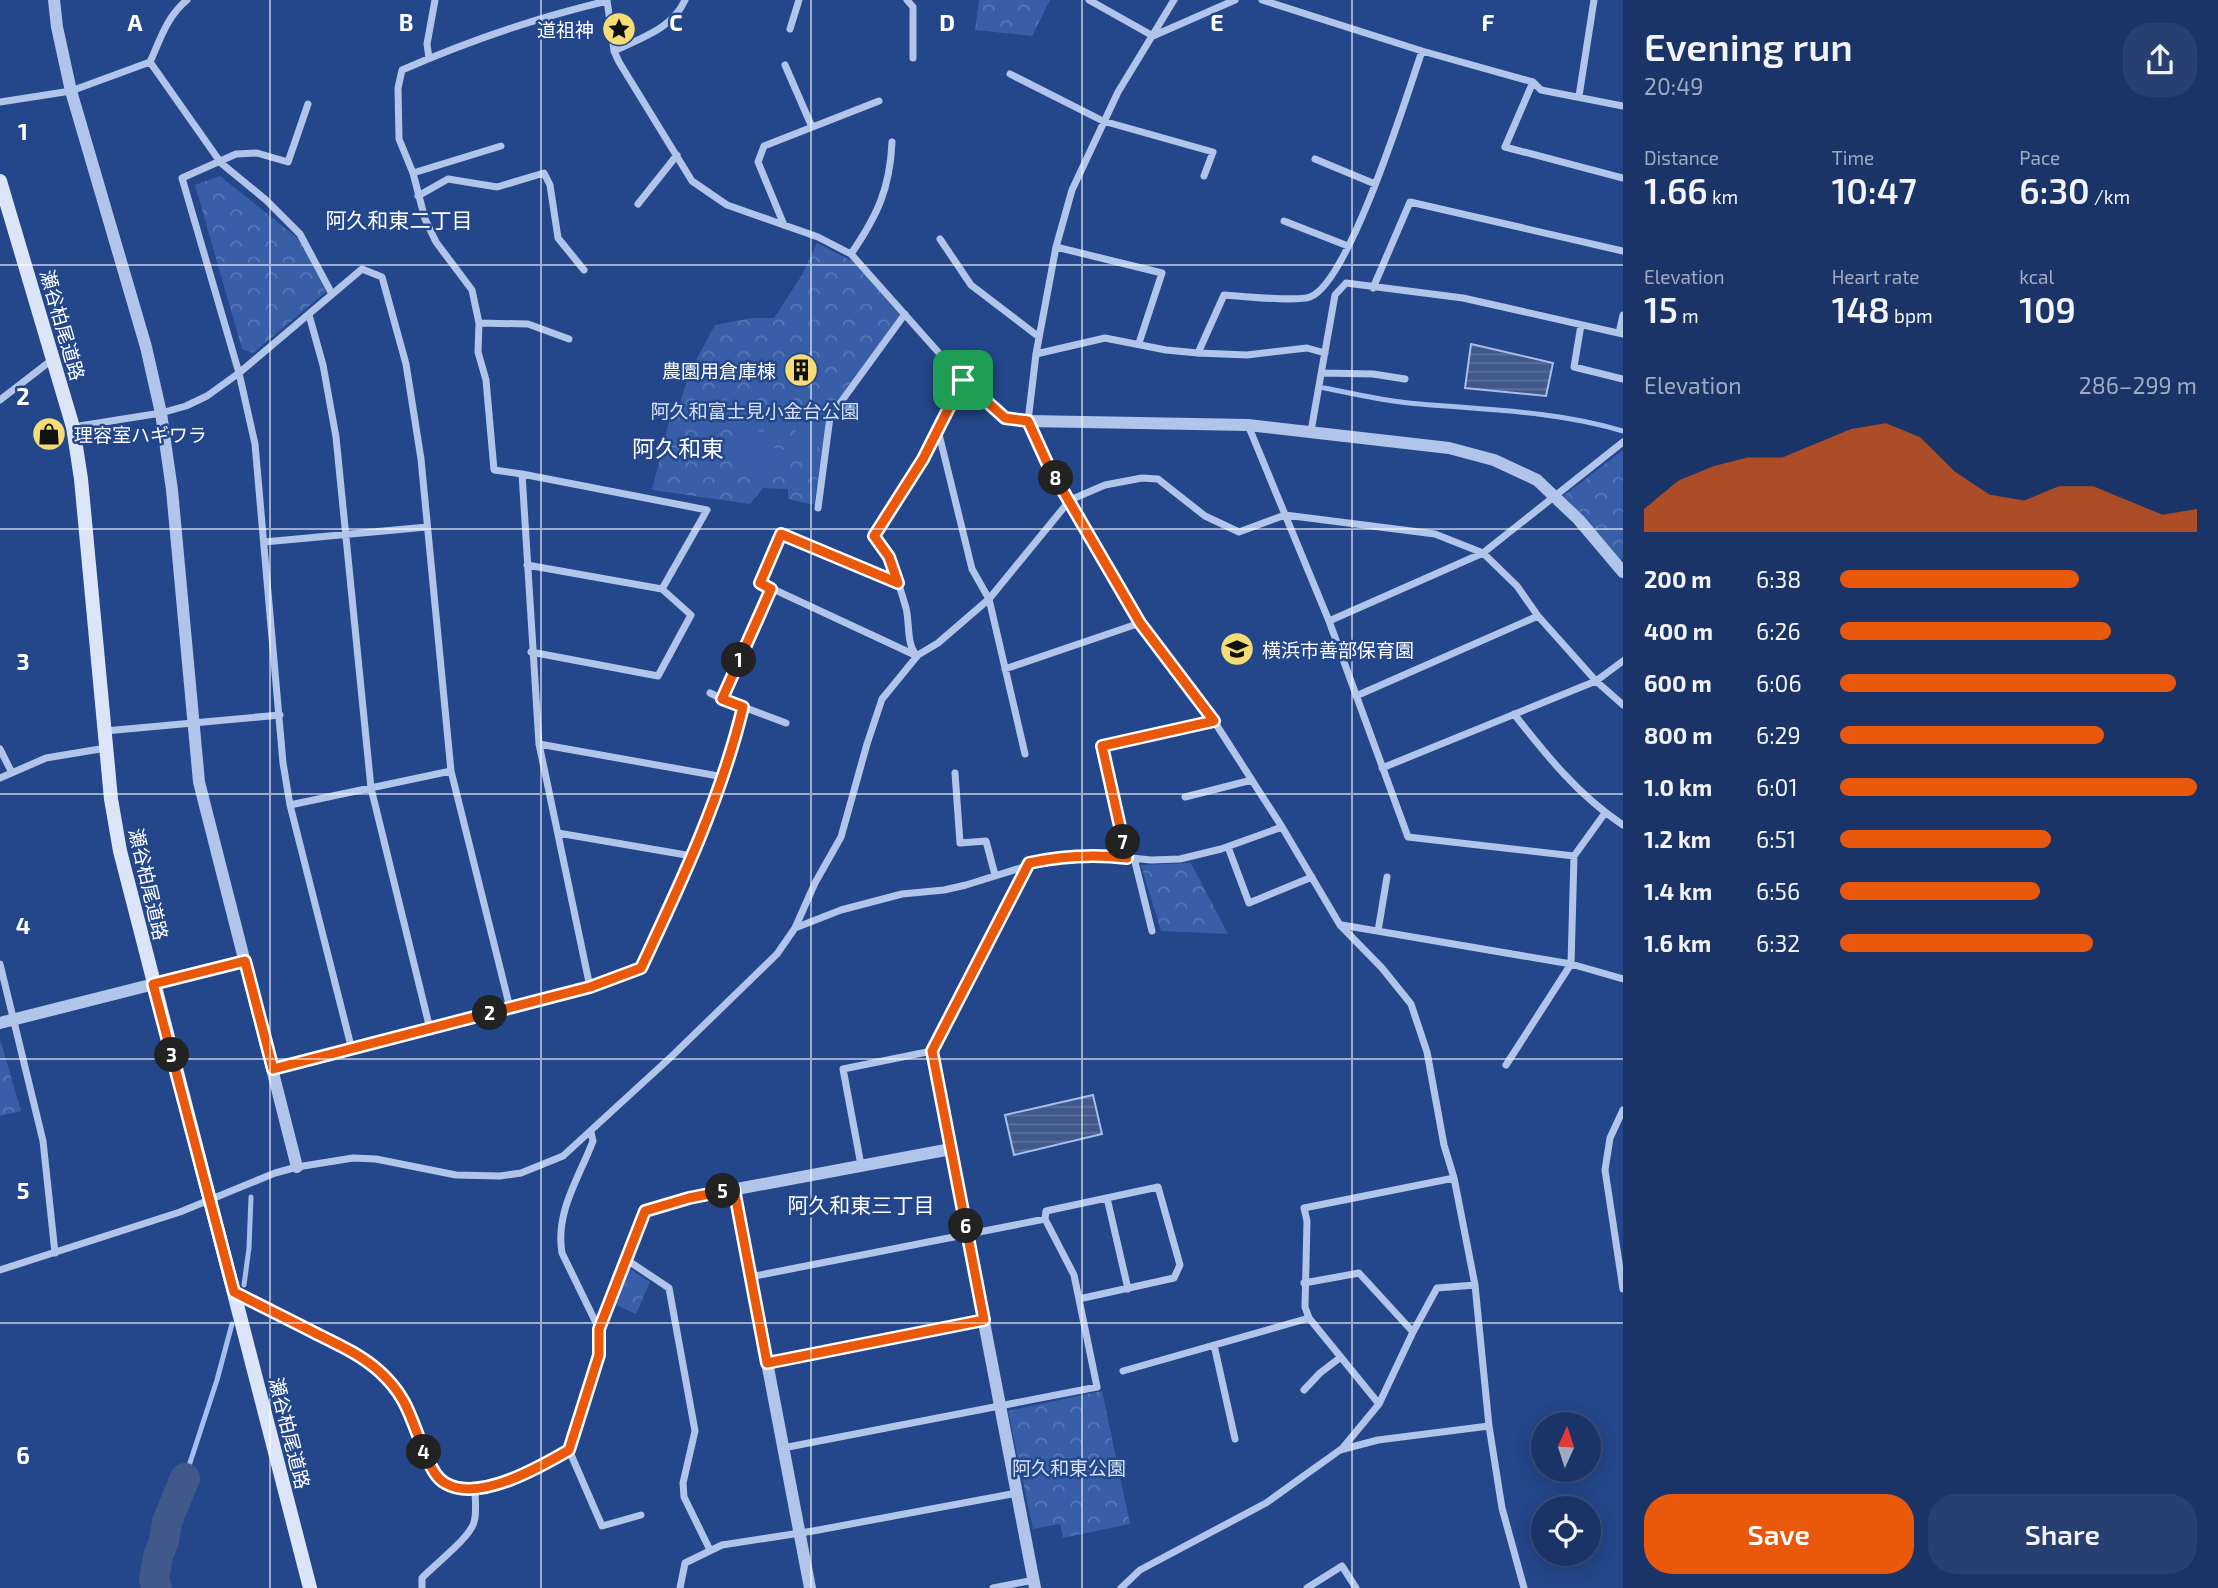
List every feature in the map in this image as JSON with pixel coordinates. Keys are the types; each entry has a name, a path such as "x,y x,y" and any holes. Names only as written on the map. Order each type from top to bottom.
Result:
{"main road":[{"name":"瀬谷柏尾道路","path":"0,181 73,427 81,479 111,799 120,851 310,1588"}],"street":[{"path":"54,0 71,91 146,347 160,413 172,490 199,782 297,1167"},
{"path":"0,102 71,91 150,62 166,26 178,7 187,0"},
{"path":"429,58 427,44 435,0"},
{"path":"614,51 659,30 680,11 685,0"},
{"path":"790,29 799,0"},
{"path":"907,0 913,8 913,58"},
{"path":"1089,0 1153,36"},
{"path":"1174,0 1118,92 1072,190 1056,247 1036,354 1028,421 1039,448 1140,623 1214,721 1282,827 1340,925 1382,968 1411,1004 1427,1052 1444,1145 1454,1178 1475,1285 1489,1426 1502,1508 1524,1588"},
{"path":"1153,36 1235,0"},
{"path":"1262,0 1422,51 1533,82 1541,90 1623,106"},
{"path":"1579,96 1594,0"},
{"path":"662,589 707,510 494,470 486,380 478,352 480,323 472,290 436,242 425,219 413,173 399,139 398,88 402,70 429,58 572,9 607,1 614,51 692,181 727,205 818,237 851,254 963,380 1005,418 1028,421 1248,425 1449,448 1494,460 1537,480 1555,495 1623,572"},
{"path":"1198,353 1224,295 1310,297 1322,288 1348,246 1375,184 1422,51"},
{"path":"150,62 221,163 266,200 300,234 332,294"},
{"path":"785,65 812,127"},
{"path":"1010,74 1103,121 1213,152 1204,176"},
{"path":"1533,82 1505,147 1623,178"},
{"path":"784,225 758,162 764,146 879,101"},
{"path":"308,104 288,162 257,153 236,154 221,163 182,177 239,373 255,444 283,763 290,805 352,1049"},
{"path":"851,254 871,225 884,199 892,142"},
{"path":"413,173 501,146"},
{"path":"638,204 677,155"},
{"path":"1315,159 1375,184"},
{"path":"418,196 448,179 497,187 544,173 550,185 558,238 584,270"},
{"path":"1373,288 1410,202 1623,251"},
{"path":"1284,221 1348,246"},
{"path":"940,239 971,285 1039,337"},
{"path":"1056,247 1162,273 1139,343"},
{"path":"73,427 160,413 186,406 207,396 239,373 362,269 382,276 406,363 421,459 451,771 510,1008"},
{"path":"1311,431 1335,295 1346,283 1463,299 1621,333 1623,315"},
{"path":"818,508 830,417 905,314"},
{"path":"309,315 323,365 337,437 372,788 430,1029"},
{"path":"480,323 528,324 569,339"},
{"path":"1581,324 1574,367 1623,379"},
{"path":"1036,354 1105,338 1166,350 1198,353 1247,355 1307,348 1325,353"},
{"path":"0,400 53,359"},
{"path":"1322,373 1373,374 1405,379"},
{"path":"917,656 911,650 907,612 889,557 874,536 923,459 963,380"},
{"path":"1248,425 1329,621 1408,837 1574,856"},
{"path":"938,430 972,569 989,599 1025,754"},
{"path":"1329,621 1483,553 1623,442"},
{"path":"522,474 538,744 590,987"},
{"path":"0,1269 55,1253 297,1167 353,1158 376,1159 456,1175 500,1176 544,1166 563,1156 777,954 794,928 841,837 882,699 917,656 938,643 989,599 1070,500 1105,485 1142,478 1158,479 1170,485 1205,516 1239,531 1285,515 1435,534 1483,553 1517,586 1538,616 1596,681 1623,705"},
{"path":"264,542 427,527"},
{"path":"898,583 781,534 760,583 917,656"},
{"path":"527,565 662,589 691,615 658,677 531,652"},
{"path":"722,699 771,589"},
{"path":"1356,696 1538,616"},
{"path":"1005,669 1140,623"},
{"path":"1382,768 1596,681 1623,661"},
{"path":"710,694 786,723"},
{"path":"273,1069 590,987 641,968 692,856 724,777 743,707"},
{"path":"1514,714 1544,752 1605,813 1623,825"},
{"path":"105,731 280,715"},
{"path":"1152,932 1102,746 1214,721"},
{"path":"538,744 724,777"},
{"path":"0,778 46,758 106,748"},
{"path":"0,749 11,771"},
{"path":"290,805 451,771"},
{"path":"955,773 960,843 986,841 995,875"},
{"path":"1185,797 1252,780"},
{"path":"1506,1065 1571,964 1574,856 1605,813"},
{"path":"794,928 841,910 902,894 944,890 1029,863 1102,855 1151,860 1180,859 1228,847 1282,827"},
{"path":"558,833 692,856"},
{"path":"1228,847 1249,903 1312,877"},
{"path":"993,1588 1035,1584 932,1051 1029,863"},
{"path":"1378,931 1387,877"},
{"path":"1340,925 1571,964 1623,979"},
{"path":"0,1023 245,961"},
{"path":"0,964 43,1141 55,1253"},
{"path":"861,1165 843,1069 932,1051"},
{"path":"1623,1111 1610,1138 1605,1170 1623,1289"},
{"path":"591,1132 593,1141 563,1213 559,1240 562,1253 599,1329"},
{"path":"641,1515 602,1526 569,1450 599,1355 599,1329 645,1211 689,1198 951,1149"},
{"path":"1379,1404 1309,1318 1305,1307 1307,1221 1304,1208 1454,1178"},
{"path":"783,1448 1097,1387 1074,1275 1045,1219 1046,1211 1158,1187 1180,1265 1174,1278 1079,1299"},
{"path":"734,1189 810,1588"},
{"path":"1107,1198 1128,1289"},
{"path":"750,1277 1045,1219"},
{"path":"627,1260 669,1288 695,1430 683,1483 684,1497 710,1550"},
{"path":"1304,1283 1359,1273 1413,1332"},
{"path":"1121,1588 1140,1570 1266,1503 1340,1450 1379,1404 1437,1289 1475,1285"},
{"path":"234,1292 353,1352 377,1369 395,1387 407,1405 427,1458 435,1474 445,1483 459,1489 475,1489 530,1473 569,1450"},
{"path":"1124,1371 1309,1318"},
{"path":"767,1363 984,1320"},
{"path":"1214,1345 1235,1439"},
{"path":"1304,1390 1340,1357"},
{"path":"1340,1450 1378,1440 1489,1426"},
{"path":"422,1588 422,1578 467,1537 475,1521 475,1489"},
{"path":"680,1588 685,1563 722,1545 1017,1493"},
{"path":"1307,1588 1342,1566 1356,1588"}],"green space":[{"path":"979,0 1050,0 1032,36 975,30"},
{"path":"220,176 300,240 326,292 253,353 242,349 195,185"},
{"name":"阿久和富士見小金台公園","path":"817,243 852,261 901,314 828,414 814,505 788,499 788,489 763,488 750,504 652,490 669,422 677,413 689,373 715,325 752,318 774,318 802,275"},
{"path":"727,397 736,398 731,428 722,427"},
{"path":"740,407 749,409 743,439 735,437"},
{"path":"754,409 763,411 757,441 748,440"},
{"path":"768,412 777,413 771,443 762,441"},
{"path":"781,414 791,415 785,445 776,443"},
{"path":"797,420 808,422 803,451 793,449"},
{"path":"811,423 821,425 816,454 806,453"},
{"path":"723,439 752,444 750,453 721,448"},
{"path":"757,445 785,450 783,460 755,455"},
{"path":"1623,450 1623,557 1620,561 1562,497"},
{"path":"756,460 784,465 783,474 754,469"},
{"path":"1191,863 1228,934 1161,931 1141,865"},
{"path":"0,1039 21,1111 0,1116"},
{"path":"630,1269 650,1282 636,1314 616,1305"},
{"name":"阿久和東公園","path":"1102,1391 1130,1524 1063,1538 1060,1524 1033,1529 1008,1411"}],"shaded area":[{"path":"1471,344 1553,363 1546,396 1465,388"},
{"path":"1093,1095 1102,1134 1014,1155 1005,1115"}],"waterway":[{"path":"1324,388 1408,403 1548,415 1623,431"},
{"path":"244,1285 251,1197"},
{"path":"185,1478 232,1324"},
{"path":"157,1588 154,1580 158,1556 167,1522 185,1478"}],"place":[{"name":"道祖神","path":"619,29"},
{"name":"農園用倉庫棟","path":"801,370"},
{"name":"理容室ハギワラ","path":"49,434"},
{"name":"横浜市善部保育園","path":"1237,649"}],"district":[{"name":"阿久和東二丁目","path":"399,219"},
{"name":"阿久和東","path":"678,448"},
{"name":"阿久和東三丁目","path":"861,1204"}],"route":[{"path":"963,380 1005,418 1028,421 1048,465 1140,623 1214,721 1102,746 1127,858 1102,855 1029,863 932,1051 984,1320 767,1363 734,1189 645,1211 599,1329 599,1355 569,1450 530,1473 475,1489 459,1489 445,1483 435,1474 427,1458 407,1405 395,1387 377,1369 353,1352 234,1292 153,984 245,961 273,1069 590,987 641,968 670,908 724,777 743,707 722,699 771,589 760,583 781,534 898,583 889,557 874,536 923,459 963,380"}]}
